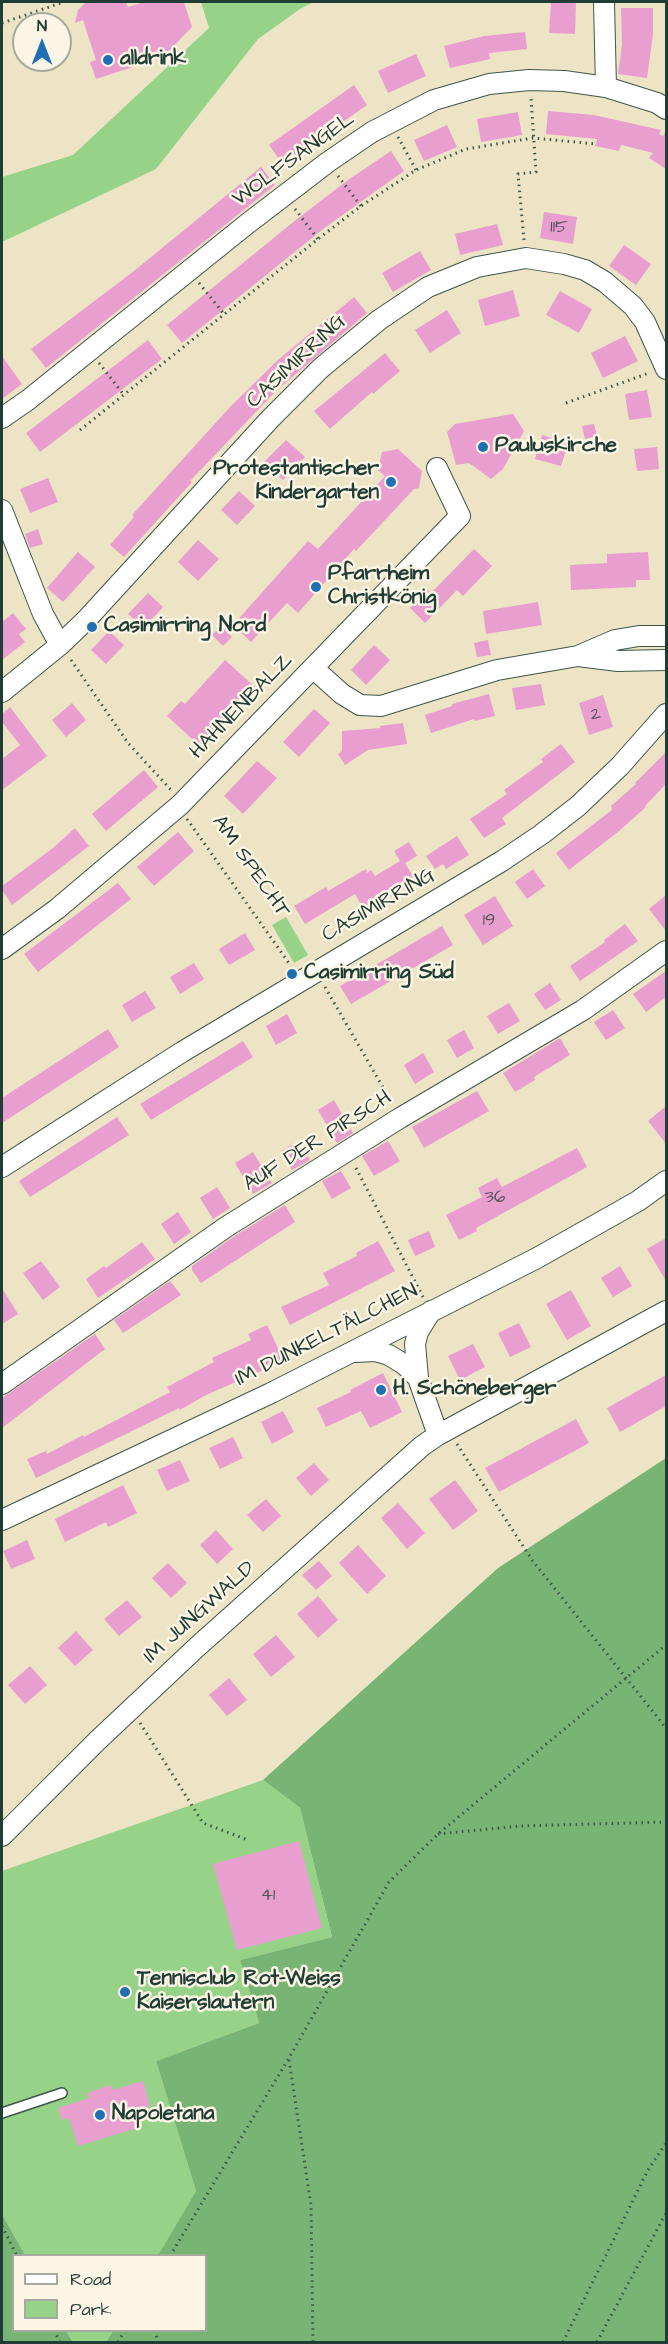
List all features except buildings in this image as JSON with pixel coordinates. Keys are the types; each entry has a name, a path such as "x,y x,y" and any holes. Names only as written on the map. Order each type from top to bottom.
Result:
{"street":[{"path":"604,2 606,87"},
{"name":"WOLFSANGEL","path":"2,418 28,400 328,162 372,132 434,100 489,84 530,80 564,81 606,87 657,103 666,109"},
{"name":"CASIMIRRING","path":"2,692 63,649 86,620 270,419 350,342 428,287 477,267 526,258 546,260 585,270 621,294 645,322 657,371"},
{"name":"HAHNENBALZ","path":"2,949 57,909 180,805 460,516 437,468"},
{"path":"2,510 44,614 63,649"},
{"path":"313,668 342,694 360,705 381,706 497,670 578,656 615,640 639,636 666,636"},
{"path":"578,656 618,662 666,660"},
{"name":"CASIMIRRING","path":"2,1167 182,1052 502,861 542,834 578,806 620,766 666,714"},
{"name":"AUF DER PIRSCH","path":"2,1384 226,1227 400,1118 584,1010 666,951"},
{"name":"IM DUNKELTÄLCHEN","path":"2,1521 352,1352 428,1305 537,1258 638,1201 666,1181"},
{"path":"428,1305 416,1344 418,1378 438,1435"},
{"name":"IM JUNGWALD","path":"2,1836 131,1708 422,1446 438,1435 666,1311"},
{"path":"352,1352 375,1351 389,1355 405,1365 418,1378"}],"lane":[{"path":"2,2113 62,2093"}],"path":[{"path":"2,22 64,2"},
{"path":"526,258 518,174 536,172 530,80"},
{"path":"391,122 416,170"},
{"path":"80,430 318,238 416,170 466,149 533,138 596,144"},
{"path":"328,162 361,206"},
{"path":"284,195 318,238"},
{"path":"189,270 224,314"},
{"path":"88,351 124,395"},
{"path":"566,403 657,371"},
{"path":"63,649 128,742 175,795"},
{"name":"AM SPECHT","path":"187,819 296,972"},
{"path":"322,982 396,1110"},
{"path":"356,1167 428,1305"},
{"path":"459,1446 532,1560 666,1728"},
{"path":"171,2254 289,2058 389,1882 438,1834 666,1645"},
{"path":"131,1708 203,1823 248,1840"},
{"path":"438,1834 520,1826 666,1822"},
{"path":"289,2058 311,2205 313,2343"},
{"path":"563,2343 648,2170 666,2144"},
{"path":"597,2343 666,2213"},
{"path":"2,2226 15,2254"}],"green space":[{"path":"201,2 314,2 300,9 258,39 156,169 2,242 2,177 73,155 209,28"},
{"path":"286,917 308,955 294,963 272,925"},
{"path":"666,1458 666,2342 106,2342 112,2332 207,2332 207,2254 159,2254 196,2191 156,2061 259,2023 240,1960 332,1937 300,1808 263,1780 498,1568"},
{"name":"Tennisclub Rot-Weiss Kaiserslautern","path":"263,1780 300,1808 332,1937 240,1960 259,2023 156,2061 196,2191 159,2254 24,2254 2,2214 2,1871"},
{"path":"2,2214 24,2254 12,2254 12,2332 67,2332 73,2342 2,2342"},
{"path":"67,2332 112,2332 106,2342 73,2342"}],"place":[{"name":"alldrink","path":"108,60"},
{"name":"Pauluskirche","path":"483,447"},
{"name":"Protestantischer Kindergarten","path":"391,482"},
{"name":"Pfarrheim Christkönig","path":"316,587"},
{"name":"Casimirring Nord","path":"92,627"},
{"name":"Casimirring Süd","path":"292,974"},
{"name":"H. Schöneberger","path":"381,1390"},
{"name":"Tennisclub Rot-Weiss Kaiserslautern","path":"125,1992"},
{"name":"Napoletana","path":"100,2115"}]}
